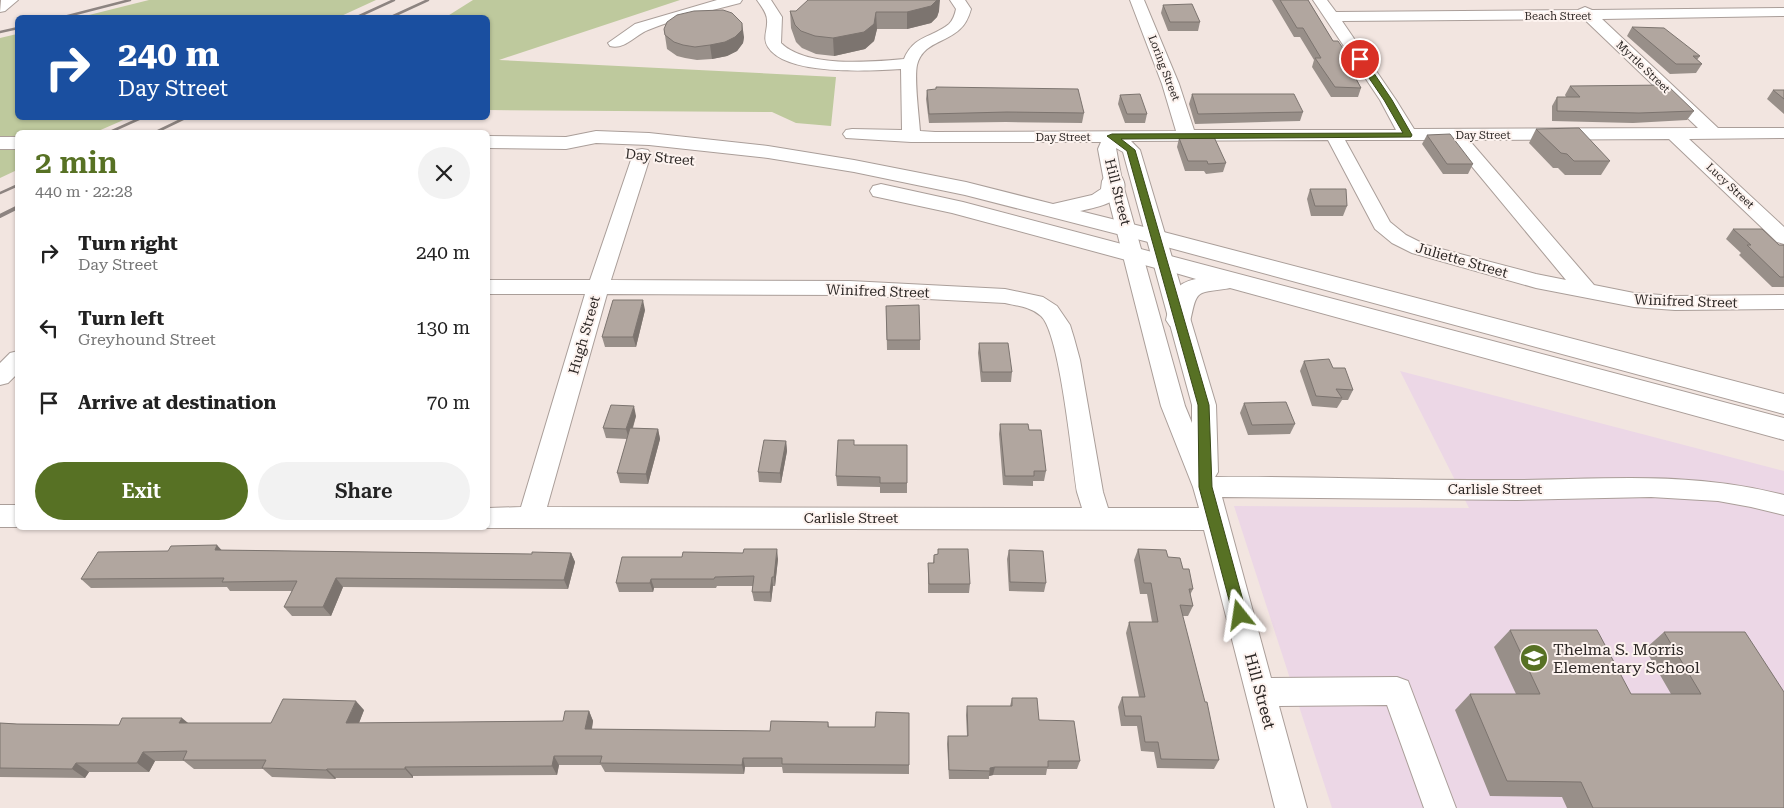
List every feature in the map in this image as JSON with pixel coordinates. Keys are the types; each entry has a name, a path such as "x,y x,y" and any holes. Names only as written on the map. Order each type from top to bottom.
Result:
{"main road":[{"name":"Day Street","path":"490,142 566,143 596,137 649,139 768,152 966,189 1156,237 1784,404"},
{"path":"0,143 15,143"},
{"name":"Day Street","path":"566,143 591,151 642,154 829,180 955,207 1784,429"},
{"path":"1040,209 1053,210 1099,200 1112,192 1114,181"},
{"path":"1179,320 1185,294 1193,287 1234,281"}],"street":[{"path":"0,8 11,0"},
{"path":"616,42 640,27 687,12 735,0"},
{"path":"764,0 772,11 776,23 772,36 774,44 779,51 794,60 826,65 910,63"},
{"path":"911,136 910,63 915,52 924,43 954,27 960,19 964,9 957,0"},
{"name":"Loring Street","path":"1137,0 1154,38 1188,136"},
{"path":"1320,0 1388,100 1408,135"},
{"name":"Myrtle Street","path":"1573,0 1714,134"},
{"name":"Beach Street","path":"1332,18 1784,12"},
{"name":"Day Street","path":"852,134 911,136 1188,136 1784,133"},
{"name":"Juliette Street","path":"1333,135 1382,225 1388,231 1404,242 1433,253 1530,279"},
{"path":"1455,135 1587,291"},
{"name":"Lucy Street","path":"1675,135 1784,238"},
{"name":"Hill Street","path":"1206,487 1204,405 1131,150 1112,136 1107,149 1114,181 1173,406 1206,487 1292,808"},
{"name":"Hugh Street","path":"531,518 598,287 642,154"},
{"name":"Winifred Street","path":"1530,279 1634,300 1675,303 1784,302"},
{"name":"Winifred Street","path":"490,287 850,288 1005,296 1035,302 1049,311 1059,325 1063,338 1069,360 1090,492 1099,519"},
{"path":"0,377 15,362"},
{"name":"Carlisle Street","path":"1206,487 1516,490 1683,488 1742,494 1784,505"},
{"path":"0,516 15,516"},
{"name":"Carlisle Street","path":"490,518 1214,519"},
{"path":"1260,692 1397,691 1440,808"}],"shaded area":[{"name":"Thelma S. Morris Elementary School","path":"1400,371 1784,471 1784,808 1332,808 1234,506 1469,508"}],"green space":[{"path":"149,0 376,0 343,15 89,15"},
{"path":"473,0 680,0 499,60 836,77 831,126 796,123 772,112 490,110 490,15 449,15"},
{"path":"15,34 15,120 123,120 101,130 15,130 15,171 0,178 0,38"}],"building":[{"path":"808,0 937,0 931,6 907,12 876,12 874,24 864,32 833,38 815,36 801,31 795,25 790,11 796,11"},
{"path":"1280,0 1308,0 1333,41 1338,41 1355,66 1349,66 1361,88 1335,87 1315,58 1321,58 1303,28 1297,28"},
{"path":"1192,4 1200,22 1170,22 1163,5"},
{"path":"723,10 732,13 742,23 742,30 735,37 725,42 695,47 674,42 665,35 664,29 667,22 677,15 694,11"},
{"path":"1632,27 1664,28 1700,56 1693,56 1702,64 1676,64"},
{"path":"1667,85 1694,111 1639,113 1557,111 1557,97 1580,97 1570,86"},
{"path":"936,87 1078,89 1084,113 929,114 927,90 936,89"},
{"path":"1773,90 1784,90 1784,99"},
{"path":"1140,94 1147,114 1127,114 1120,95"},
{"path":"1192,94 1294,94 1303,112 1198,114"},
{"path":"1579,128 1610,161 1574,161 1567,154 1561,153 1536,129"},
{"path":"1450,134 1473,164 1447,164 1427,135"},
{"path":"1214,137 1226,163 1208,164 1207,161 1188,161 1179,138"},
{"path":"1310,189 1346,189 1347,206 1315,206"},
{"path":"1733,229 1762,229 1779,245 1784,245 1784,277 1780,277 1747,245 1751,245"},
{"path":"613,300 643,300 633,337 602,337"},
{"path":"919,305 920,340 887,340 886,306"},
{"path":"979,343 1008,343 1012,372 982,372"},
{"path":"1329,359 1333,368 1345,368 1353,390 1336,389 1342,398 1316,396 1304,361"},
{"path":"1286,402 1295,424 1252,425 1244,403"},
{"path":"611,405 634,406 626,429 603,428"},
{"path":"1000,424 1028,424 1029,430 1041,430 1046,471 1034,471 1034,476 1005,476"},
{"path":"630,428 658,429 646,474 617,473"},
{"path":"764,440 786,441 780,473 758,472"},
{"path":"838,440 854,440 854,445 907,445 907,483 880,483 880,477 836,476"},
{"path":"217,545 215,550 571,553 564,580 336,578 323,607 284,607 297,581 222,582 224,578 81,579 98,552 168,551 171,546"},
{"path":"744,549 777,549 774,577 772,577 770,592 752,592 754,576 715,577 714,579 651,579 650,583 616,583 622,557 682,557 683,552 743,553"},
{"path":"938,549 968,549 970,584 929,584 928,563 934,563 934,555 938,554"},
{"path":"1138,549 1166,550 1168,557 1180,558 1183,569 1189,569 1193,589 1189,589 1193,606 1180,605 1205,702 1207,702 1219,760 1161,759 1158,742 1145,742 1141,716 1125,716 1122,697 1145,697 1129,622 1158,622 1151,583 1144,583"},
{"path":"1009,550 1043,551 1046,583 1010,582"},
{"path":"1510,630 1597,630 1631,694 1701,694 1664,632 1745,632 1784,692 1784,808 1593,808 1581,782 1507,781 1470,694 1540,694"},
{"path":"1012,698 1037,698 1039,720 1074,721 1080,761 1048,761 1048,767 995,767 990,768 990,771 949,770 948,736 968,736 967,706 1012,706"},
{"path":"283,699 356,701 346,723 563,721 565,711 589,711 585,729 770,731 771,721 828,722 828,727 875,727 876,712 909,713 909,765 782,764 782,758 743,758 742,765 600,763 602,756 554,756 552,766 405,767 405,769 326,770 262,768 266,760 183,760 187,751 143,752 137,763 76,763 72,769 0,768 0,723 119,725 122,718 182,718 179,723 271,723"}],"railway":[{"path":"72,15 130,0"},
{"path":"362,15 394,0"},
{"path":"396,15 428,0"},
{"path":"0,32 15,29"},
{"path":"114,130 137,120"},
{"path":"160,130 181,120"},
{"path":"0,193 15,186"},
{"path":"0,216 15,208"}],"place":[{"name":"Thelma S. Morris Elementary School","path":"1534,658"}],"route":[{"path":"1240,615 1206,487 1204,405 1131,150 1112,136 1408,135 1400,119 1360,59"}]}
